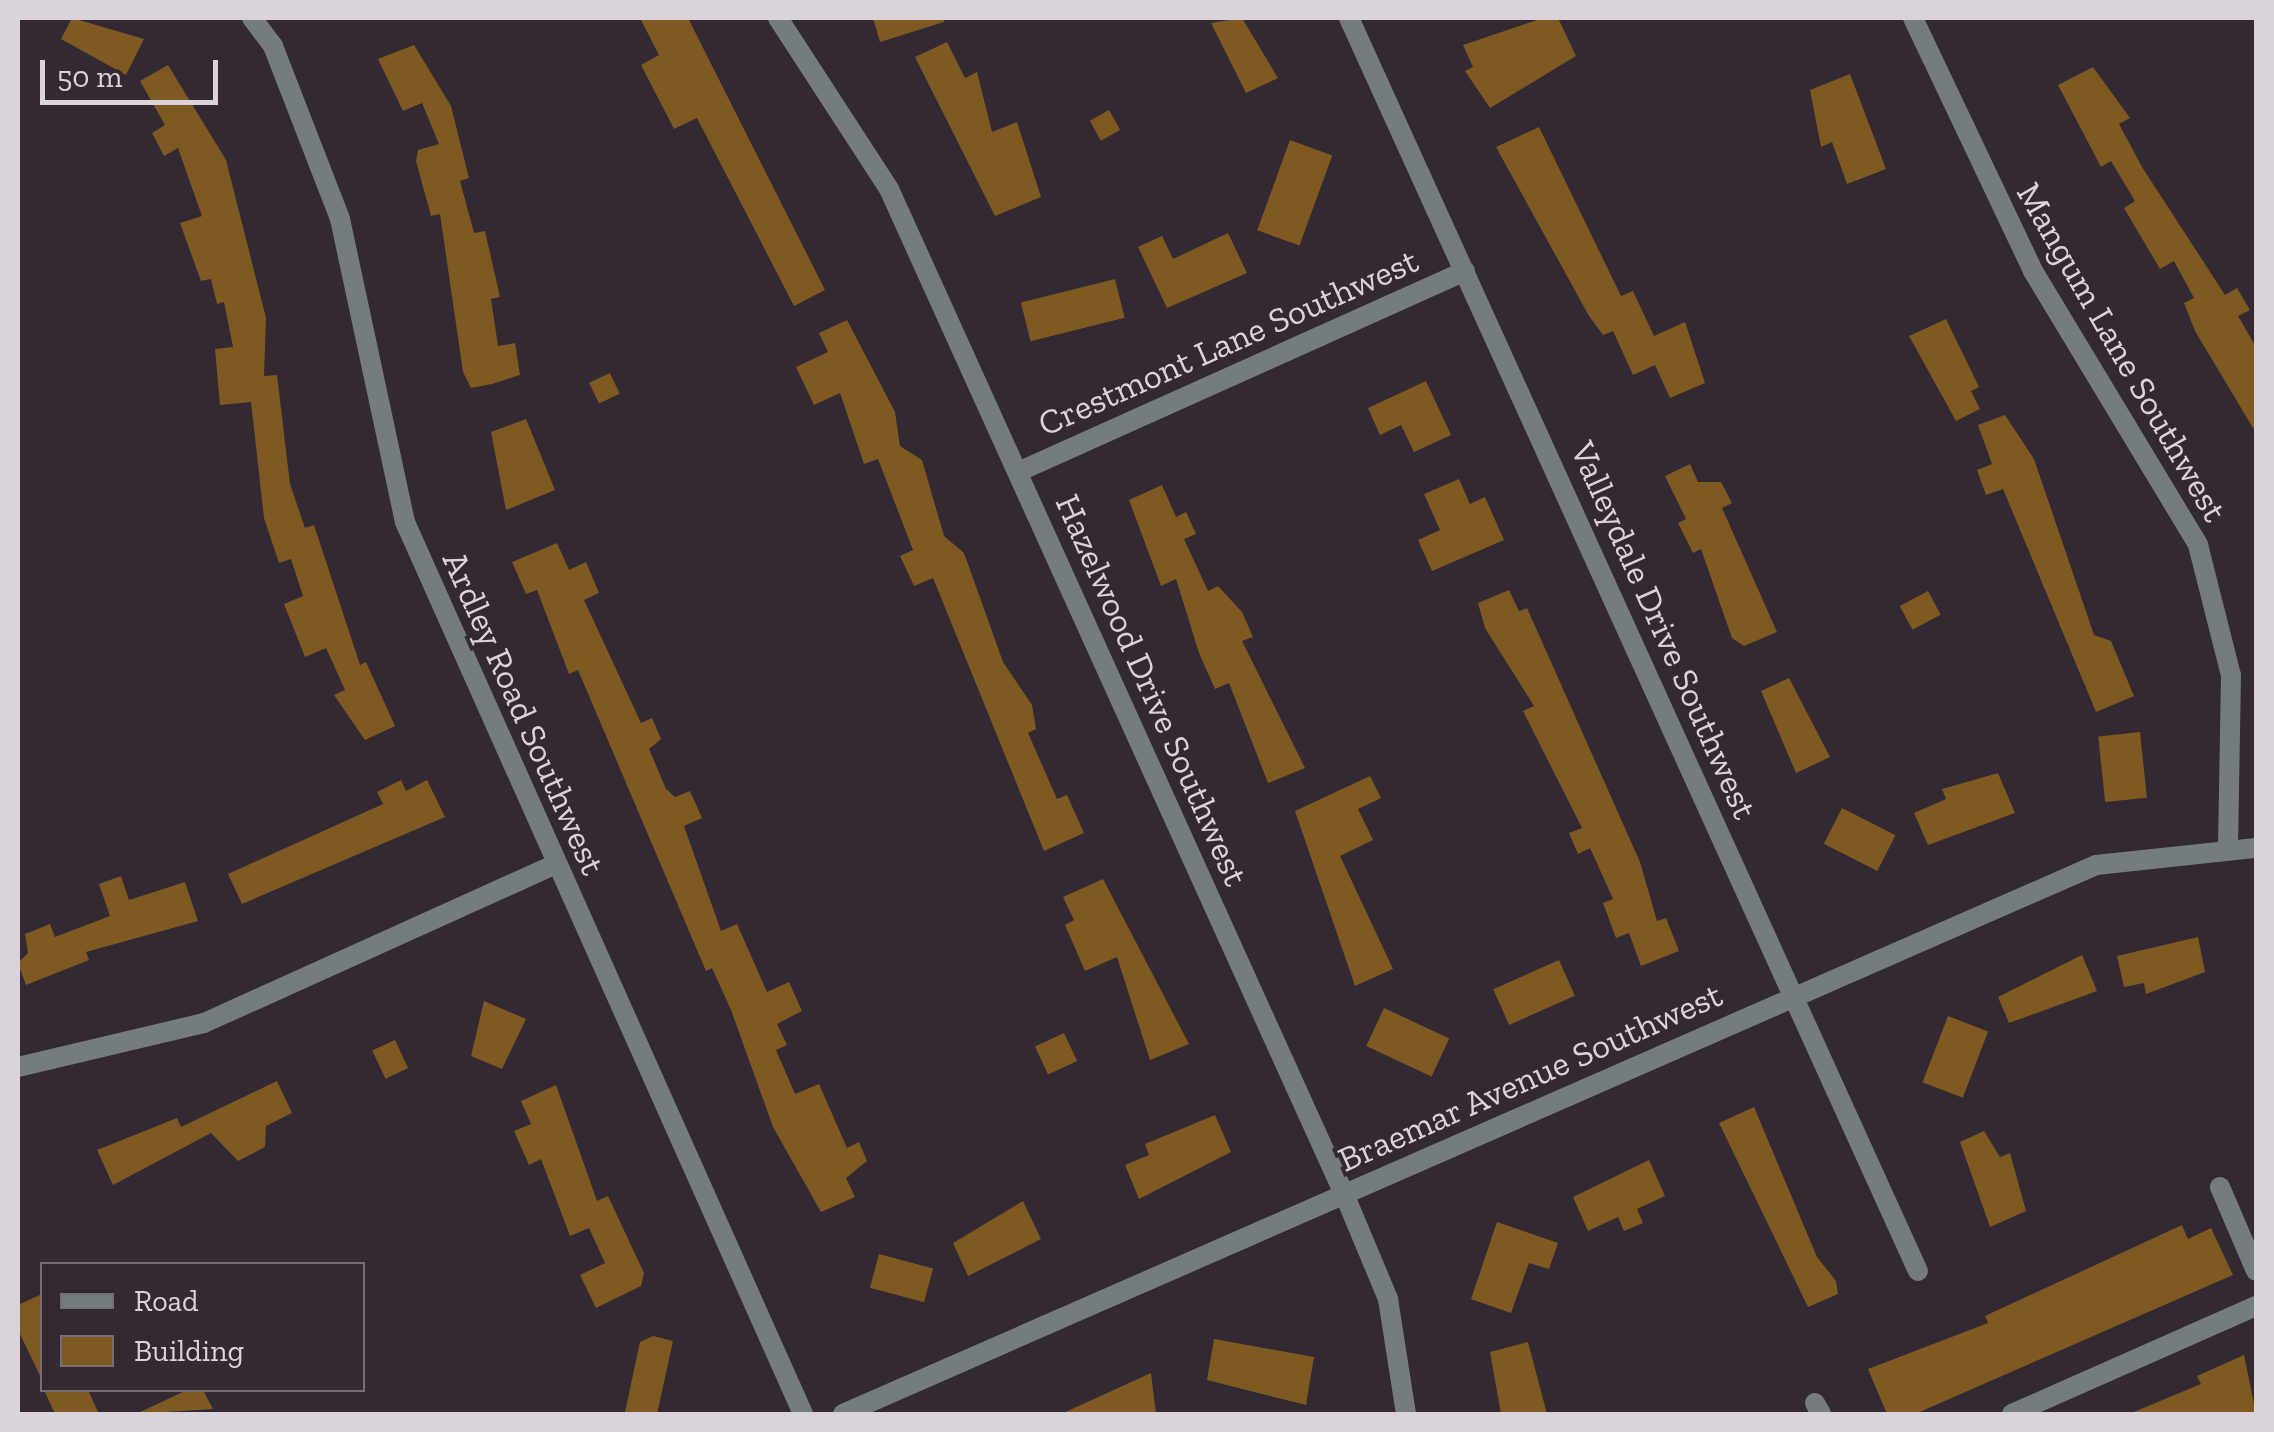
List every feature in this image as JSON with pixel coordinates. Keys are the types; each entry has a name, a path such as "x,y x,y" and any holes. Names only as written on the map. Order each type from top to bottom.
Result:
{"street":[{"name":"Ardley Road Southwest","path":"252,18 273,46 340,219 404,522 803,1414"},
{"name":"Hazelwood Drive Southwest","path":"778,18 890,189 1346,1196 1388,1299 1406,1414"},
{"name":"Valleydale Drive Southwest","path":"1349,18 1918,1271"},
{"name":"Mangum Lane Southwest","path":"1913,18 2033,270 2198,545 2230,676 2228,850"},
{"name":"Crestmont Lane Southwest","path":"1018,472 1466,271"},
{"name":"Braemar Avenue Southwest","path":"843,1414 2096,865 2256,848"},
{"path":"18,1067 204,1023 554,864"},
{"path":"2220,1186 2256,1270"},
{"path":"2012,1414 2256,1306"}],"building":[{"path":"72,18 144,39 126,75 61,39"},
{"path":"640,18 688,18 825,290 794,306 697,118 674,129 641,65 659,55"},
{"path":"873,18 944,18 944,22 880,42"},
{"path":"1242,18 1278,78 1246,93 1211,23"},
{"path":"1543,18 1558,18 1576,56 1490,108 1465,71 1473,67 1463,45"},
{"path":"947,42 965,78 977,72 992,132 1017,122 1041,197 995,216 915,57"},
{"path":"414,45 451,106 469,178 460,181 474,233 485,231 500,297 491,299 498,346 515,343 520,375 492,384 471,388 463,372 440,214 431,216 416,161 418,150 439,144 422,103 403,111 378,59"},
{"path":"168,65 226,160 266,318 264,376 277,375 290,484 305,528 314,525 360,665 366,662 395,726 365,740 334,695 345,690 326,648 305,657 284,604 303,596 291,559 279,563 264,518 251,402 220,405 215,349 233,347 224,302 217,304 211,279 201,281 180,223 202,216 178,148 164,156 152,133 165,125 140,81"},
{"path":"2093,67 2130,118 2119,124 2142,167 2225,295 2237,288 2250,310 2238,316 2256,347 2256,433 2195,331 2184,303 2194,298 2174,261 2160,269 2124,208 2135,201 2111,161 2101,167 2058,85"},
{"path":"1850,74 1886,169 1847,184 1832,142 1821,147 1810,90"},
{"path":"1109,110 1120,130 1101,141 1090,121"},
{"path":"1539,127 1621,296 1633,291 1654,336 1685,322 1705,383 1670,398 1655,365 1633,375 1613,331 1603,335 1589,316 1496,147"},
{"path":"1290,140 1332,155 1299,246 1257,230"},
{"path":"1228,233 1247,273 1167,308 1138,247 1162,236 1173,259"},
{"path":"1115,279 1125,318 1031,341 1021,302"},
{"path":"1946,319 1979,387 1971,391 1980,409 1956,421 1909,336"},
{"path":"847,320 895,412 900,446 922,460 944,536 964,553 1003,662 1032,705 1036,729 1028,733 1057,799 1067,795 1084,833 1044,851 933,578 914,586 900,556 913,550 878,459 864,464 840,393 814,405 796,367 828,352 819,333"},
{"path":"610,373 620,394 599,404 589,383"},
{"path":"1426,381 1451,435 1414,452 1401,425 1380,435 1368,408"},
{"path":"2005,415 2034,459 2094,635 2111,641 2134,696 2096,712 2003,489 1986,495 1977,470 1992,464 1978,425"},
{"path":"526,419 555,490 506,510 491,432"},
{"path":"1690,464 1698,482 1721,482 1732,503 1722,508 1777,632 1744,646 1732,638 1701,549 1693,553 1678,523 1686,519 1665,476"},
{"path":"1459,479 1470,504 1485,497 1504,540 1432,571 1418,540 1440,530 1424,494"},
{"path":"1162,485 1176,517 1186,512 1196,534 1184,539 1208,591 1218,586 1242,612 1253,637 1242,641 1305,768 1268,783 1229,683 1215,689 1199,653 1176,579 1161,586 1129,500"},
{"path":"557,543 569,570 586,562 599,593 584,600 641,723 652,718 661,739 649,749 666,789 675,797 690,791 702,818 684,826 721,931 737,924 767,992 789,982 802,1011 777,1024 787,1045 776,1050 795,1094 819,1084 847,1148 859,1142 867,1161 846,1178 855,1197 821,1212 773,1127 731,1010 712,968 706,971 578,670 569,674 537,590 526,594 512,562"},
{"path":"1509,590 1519,611 1527,608 1640,862 1657,921 1666,918 1679,951 1641,966 1629,933 1616,938 1603,903 1613,899 1590,848 1578,854 1569,833 1582,828 1523,711 1534,706 1485,628 1478,603"},
{"path":"1928,591 1941,615 1912,630 1900,606"},
{"path":"1789,678 1830,757 1796,773 1761,691"},
{"path":"2140,732 2147,798 2105,802 2098,736"},
{"path":"1998,773 2015,813 1928,845 1914,813 1946,799 1942,789"},
{"path":"1370,776 1381,798 1358,809 1373,840 1340,856 1393,969 1355,986 1295,811"},
{"path":"401,780 406,791 427,780 445,817 242,904 228,874 383,804 377,792"},
{"path":"1842,808 1895,835 1877,871 1824,844"},
{"path":"121,876 129,900 185,882 198,921 86,952 89,960 26,985 18,963 28,953 25,934 50,924 55,937 110,916 99,884"},
{"path":"1103,879 1189,1044 1150,1060 1117,957 1085,971 1065,925 1074,920 1063,897"},
{"path":"2198,937 2205,972 2146,994 2144,983 2124,987 2117,956"},
{"path":"2082,955 2097,991 2009,1023 1998,997"},
{"path":"1559,960 1575,996 1509,1025 1493,989"},
{"path":"484,1001 526,1019 502,1069 471,1056"},
{"path":"1384,1008 1449,1038 1432,1076 1366,1046"},
{"path":"1948,1016 1988,1031 1963,1098 1923,1082"},
{"path":"1064,1033 1077,1061 1048,1075 1035,1047"},
{"path":"395,1040 408,1068 385,1079 372,1051"},
{"path":"277,1081 292,1113 266,1126 265,1147 238,1161 211,1133 113,1185 97,1150 177,1118 181,1127"},
{"path":"556,1085 597,1201 608,1196 644,1273 641,1286 596,1308 580,1275 605,1263 589,1228 570,1236 541,1159 529,1165 514,1131 531,1124 521,1101"},
{"path":"1754,1107 1817,1257 1836,1281 1838,1294 1808,1307 1719,1123"},
{"path":"1215,1115 1231,1152 1139,1199 1125,1165 1149,1155 1145,1144"},
{"path":"1984,1131 2000,1157 2010,1153 2026,1211 1990,1227 1960,1142"},
{"path":"1649,1160 1665,1196 1637,1209 1643,1223 1624,1231 1618,1217 1588,1231 1573,1197"},
{"path":"1023,1201 1041,1239 968,1276 953,1243"},
{"path":"1497,1222 1558,1243 1549,1269 1529,1263 1511,1313 1471,1299"},
{"path":"2182,1225 2188,1239 2211,1228 2233,1275 1915,1414 1887,1414 1868,1369 1988,1323 1985,1316"},
{"path":"879,1254 933,1268 924,1302 870,1288"},
{"path":"40,1295 40,1376 18,1330 18,1305"},
{"path":"653,1336 673,1341 657,1414 625,1412 640,1342"},
{"path":"1214,1339 1314,1357 1306,1405 1207,1380"},
{"path":"1528,1342 1547,1414 1501,1414 1490,1352"},
{"path":"2244,1355 2256,1414 2129,1414 2201,1384 2197,1376"},
{"path":"1151,1373 1156,1414 1061,1414"},
{"path":"45,1392 89,1392 99,1414 55,1414"},
{"path":"183,1392 204,1392 213,1409 136,1414"}]}
